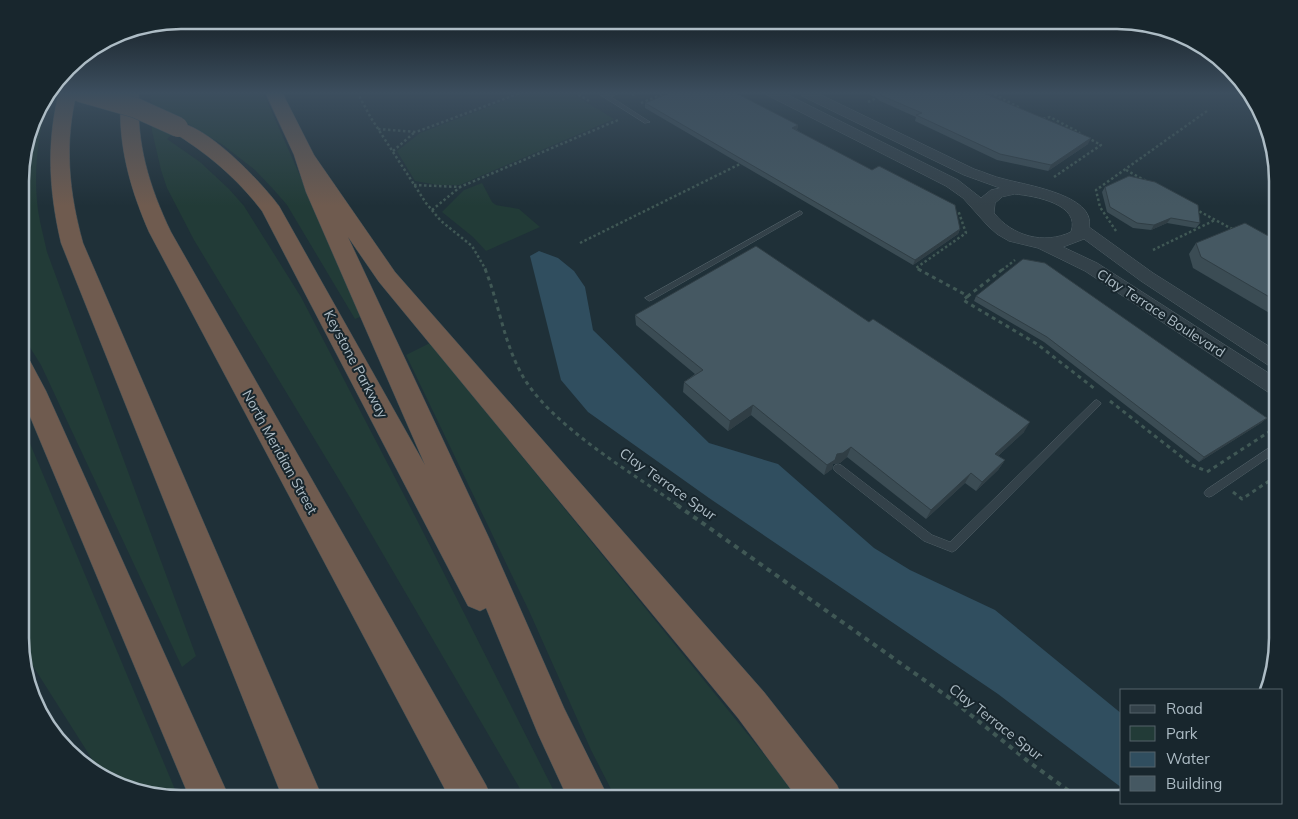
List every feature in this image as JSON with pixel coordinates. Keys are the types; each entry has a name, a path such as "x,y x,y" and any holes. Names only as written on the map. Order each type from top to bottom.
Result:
{"highway":[{"path":"60,130 58,167 64,211 72,242 299,790"},
{"name":"North Meridian Street","path":"129,130 130,145 138,182 156,224 467,790"},
{"name":"Keystone Parkway","path":"183,130 213,149 243,174 258,190 281,224 481,598 551,721"},
{"path":"292,130 304,155 316,192 473,538 551,721 585,790"},
{"path":"304,155 387,277 751,705 816,790"},
{"path":"29,384 206,790"}],"street":[{"path":"848,130 952,183 969,195 996,226 1018,238 1041,243 1053,243 1072,239 1081,229 1080,218 1070,206 1054,196 996,182 969,172 883,130"},
{"path":"986,213 985,207 991,196 1005,190 1026,189"},
{"name":"Clay Terrace Boulevard","path":"1081,229 1131,266 1269,356"},
{"name":"Clay Terrace Boulevard","path":"1041,243 1091,267 1269,383"},
{"path":"1175,322 1269,372"}],"lane":[{"path":"649,298 800,213"},
{"path":"838,468 928,538 952,547 1097,403"},
{"path":"1209,493 1269,452"}],"path":[{"name":"Clay Terrace Spur","path":"379,130 432,210 476,250 488,280 513,361 523,380 538,400 558,419 823,610 951,699 1029,762 1068,790"},
{"path":"393,130 416,132"},
{"path":"393,151 421,130"},
{"path":"432,210 460,186 594,130"},
{"path":"1054,177 1100,144 1074,130"},
{"path":"1116,231 1110,220 1099,208 1096,190 1180,130"},
{"path":"580,243 745,161"},
{"path":"1126,170 1150,184"},
{"path":"414,184 460,186"},
{"path":"951,206 958,210 966,233 916,268 968,296"},
{"path":"1191,206 1239,233"},
{"path":"1153,250 1215,220"},
{"path":"1015,260 963,300 1037,344 1099,392"},
{"path":"1107,398 1192,465 1206,471"}],"green space":[{"path":"38,130 41,130 36,165 38,210 47,252 196,656 182,667 41,365 29,346 29,181 30,161"},
{"path":"176,130 167,139 200,162 244,206 301,297 417,520 553,790 521,790 352,501 194,240 167,188 152,131"},
{"path":"199,130 280,130 362,316 355,319 287,205 255,170 223,145"},
{"path":"427,130 588,130 460,185 438,185 415,181 397,151 420,133"},
{"path":"482,183 492,202 496,205 519,209 540,227 486,251 473,237 442,212 464,190"},
{"path":"430,343 776,769 791,790 611,790 591,750 530,613 406,355"},
{"path":"29,441 175,790 132,782 96,765 31,663 30,658"}],"water":[{"path":"539,251 558,258 574,271 585,287 593,330 709,443 778,464 874,548 910,570 995,610 1120,712 1120,786 998,694 709,498 588,412 561,380 530,256"}],"building":[{"path":"692,130 796,130 872,170 879,166 955,205 960,229 915,260"},
{"path":"949,130 1072,130 1091,138 1051,165 1000,154"},
{"path":"1129,176 1155,182 1198,205 1200,223 1171,218 1154,225 1137,223 1110,207 1105,187"},
{"path":"1245,223 1269,236 1269,297 1201,257 1196,243"},
{"path":"756,246 869,322 873,319 1030,422 995,454 1005,460 982,482 971,473 931,510 851,447 843,453 837,454 835,460 827,465 753,405 730,421 684,382 703,370 635,315"},
{"path":"1023,259 1045,263 1267,418 1204,457 1047,337 976,296"}]}
